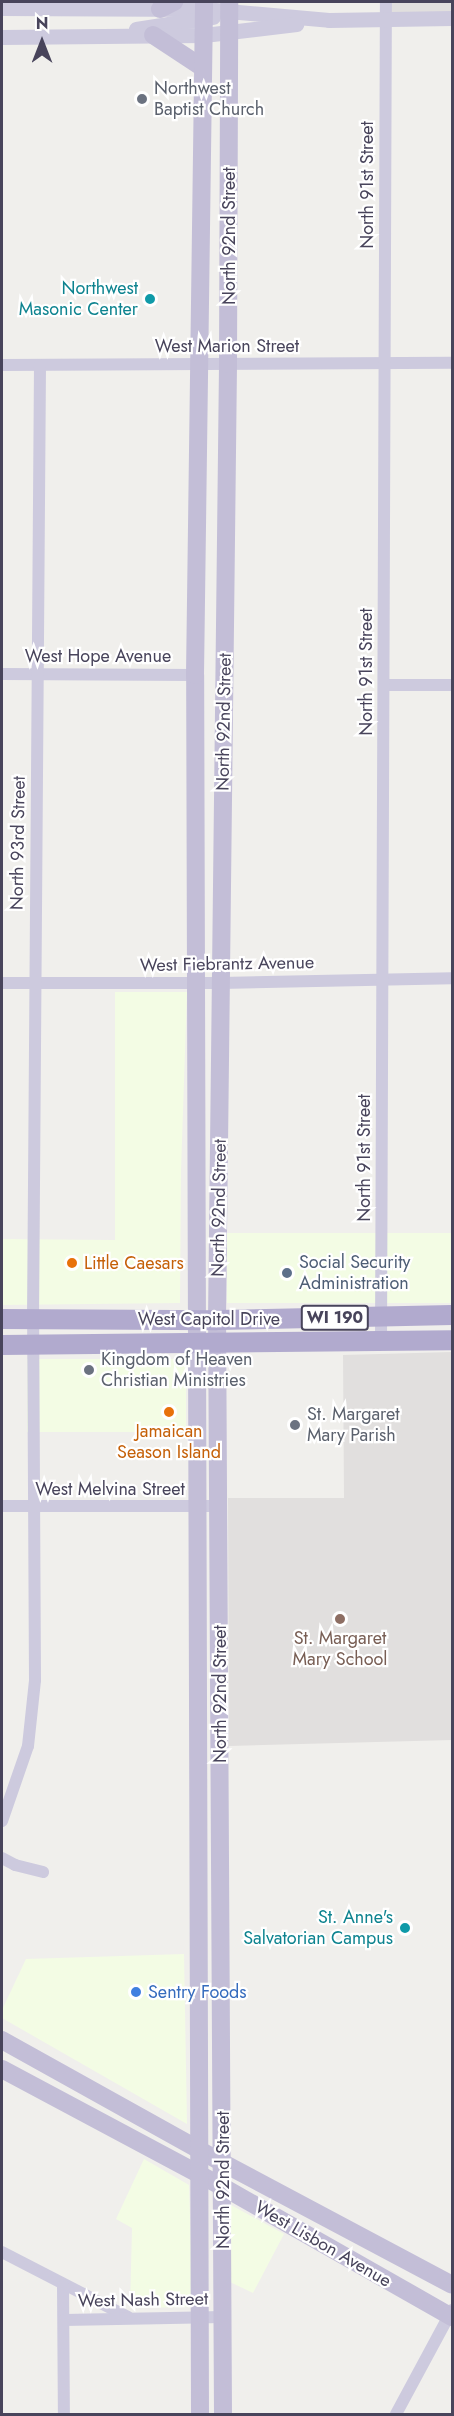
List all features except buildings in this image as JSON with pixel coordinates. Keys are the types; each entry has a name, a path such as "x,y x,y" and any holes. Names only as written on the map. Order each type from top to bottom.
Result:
{"main road":[{"name":"North 92nd Street","path":"223,2415 218,1333 230,7"},
{"name":"North 92nd Street","path":"200,2415 195,675 204,16"},
{"path":"153,35 203,68"},
{"name":"West Capitol Drive","path":"218,1333 319,1318 453,1316"},
{"name":"West Capitol Drive","path":"2,1319 381,1342 453,1340"},
{"name":"West Capitol Drive","path":"2,1345 132,1344 197,1332"},
{"path":"197,1957 221,1955"},
{"name":"West Lisbon Avenue","path":"2,2040 223,2163 453,2285"},
{"name":"West Lisbon Avenue","path":"2,2069 223,2187 452,2314"}],"street":[{"name":"North 91st Street","path":"381,1342 386,2"},
{"path":"2,8 167,5 204,16 230,32 329,20 453,18"},
{"path":"2,37 153,35 230,7 329,20"},
{"path":"119,35 145,26 204,16"},
{"name":"West Marion Street","path":"2,365 453,363"},
{"name":"North 93rd Street","path":"2,1821 19,1776 32,1718 35,1344 33,1320 34,983 40,365"},
{"name":"West Hope Avenue","path":"2,674 195,675"},
{"path":"384,685 453,685"},
{"name":"West Fiebrantz Avenue","path":"2,983 221,983 453,978"},
{"name":"West Melvina Street","path":"2,1506 218,1506"},
{"path":"2,1858 43,1872"},
{"path":"2,2252 63,2286 129,2318"},
{"path":"63,2286 64,2415"},
{"path":"396,2415 452,2314"},
{"name":"West Nash Street","path":"64,2320 223,2317"}],"shaded area":[{"path":"386,2 452,2 452,18 386,18"},
{"path":"115,992 187,992 181,1171 180,1303 2,1305 2,1239 115,1240"},
{"path":"227,1233 452,1233 452,1303 227,1303"},
{"name":"St. Margaret Mary School","path":"452,1352 452,1740 229,1746 228,1498 344,1498 343,1355"},
{"path":"27,1359 186,1359 186,1432 27,1432"},
{"path":"184,1954 187,2124 2,2018 2,2010 26,1959"},
{"path":"144,2159 189,2185 193,2307 130,2308 132,2228 116,2219"},
{"path":"231,2205 284,2234 253,2293 230,2282"}],"place":[{"name":"Northwest Baptist Church","path":"142,99"},
{"name":"Northwest Masonic Center","path":"150,299"},
{"name":"Little Caesars","path":"72,1263"},
{"name":"Social Security Administration","path":"287,1273"},
{"name":"Kingdom of Heaven Christian Ministries","path":"89,1370"},
{"name":"Jamaican Season Island","path":"169,1412"},
{"name":"St. Margaret Mary Parish","path":"295,1425"},
{"name":"St. Margaret Mary School","path":"340,1619"},
{"name":"St. Anne's Salvatorian Campus","path":"405,1928"},
{"name":"Sentry Foods","path":"136,1992"}]}
